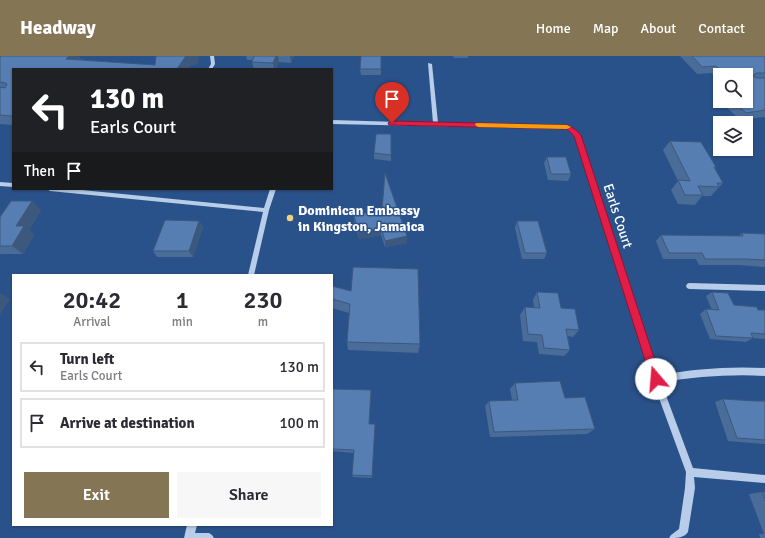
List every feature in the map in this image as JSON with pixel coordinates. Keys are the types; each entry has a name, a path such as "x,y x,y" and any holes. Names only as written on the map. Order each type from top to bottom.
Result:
{"street":[{"path":"211,68 213,64 212,56"},
{"path":"430,64 436,124"},
{"name":"Earls Court","path":"333,122 568,127 574,131 577,135 656,379 690,472 690,488 684,532 674,538"},
{"path":"0,184 12,185"},
{"path":"60,190 266,210"},
{"path":"251,274 266,210 273,190"},
{"path":"689,286 765,288"},
{"path":"656,379 691,373 738,370 765,372"},
{"path":"690,472 765,479"},
{"path":"192,526 189,538 209,538"}],"building":[{"path":"0,56 69,56 66,59 155,65 156,56 186,56 178,68 12,68 12,116 0,115 0,87 5,88 7,84 0,82"},
{"path":"254,56 276,56 273,63 252,62"},
{"path":"361,56 381,56 381,69 360,69"},
{"path":"692,56 765,56 765,73 756,73 753,76 753,68 718,68 716,66 702,67"},
{"path":"753,76 757,78 765,78 765,110 746,113 741,108 753,108"},
{"path":"376,134 391,134 391,155 374,153"},
{"path":"670,141 701,142 716,167 714,167 723,183 717,183 719,187 698,186 703,195 685,195 678,180 690,181"},
{"path":"547,157 566,157 571,174 551,174"},
{"path":"385,173 407,236 385,241 381,228 358,233 354,215 382,210"},
{"path":"11,201 32,201 16,226 24,226 12,246 0,246 0,217"},
{"path":"165,220 199,221 189,251 153,251"},
{"path":"517,221 538,221 547,253 525,253"},
{"path":"742,233 765,234 765,260 705,259 702,253 669,253 661,235 743,236"},
{"path":"353,267 418,269 420,344 347,342 350,304 333,299 333,286 351,291"},
{"path":"537,292 558,293 561,308 575,309 579,330 566,329 570,350 544,348 542,335 528,334 525,307 540,308"},
{"path":"712,292 728,293 734,305 757,307 758,310 765,310 765,334 751,333 753,338 716,336 706,309 719,310"},
{"path":"560,381 565,398 585,397 595,429 494,432 489,401 518,400 515,383"},
{"path":"333,389 371,390 369,424 375,424 372,476 352,475 354,450 333,449"},
{"path":"723,399 765,401 765,440 737,438"},
{"path":"762,492 765,492 765,499"}],"slow traffic":[{"path":"478,125 567,127"}],"place":[{"name":"Dominican Embassy in Kingston, Jamaica","path":"290,218"}],"route":[{"path":"392,123 568,127 574,131 577,135 656,379"}]}
